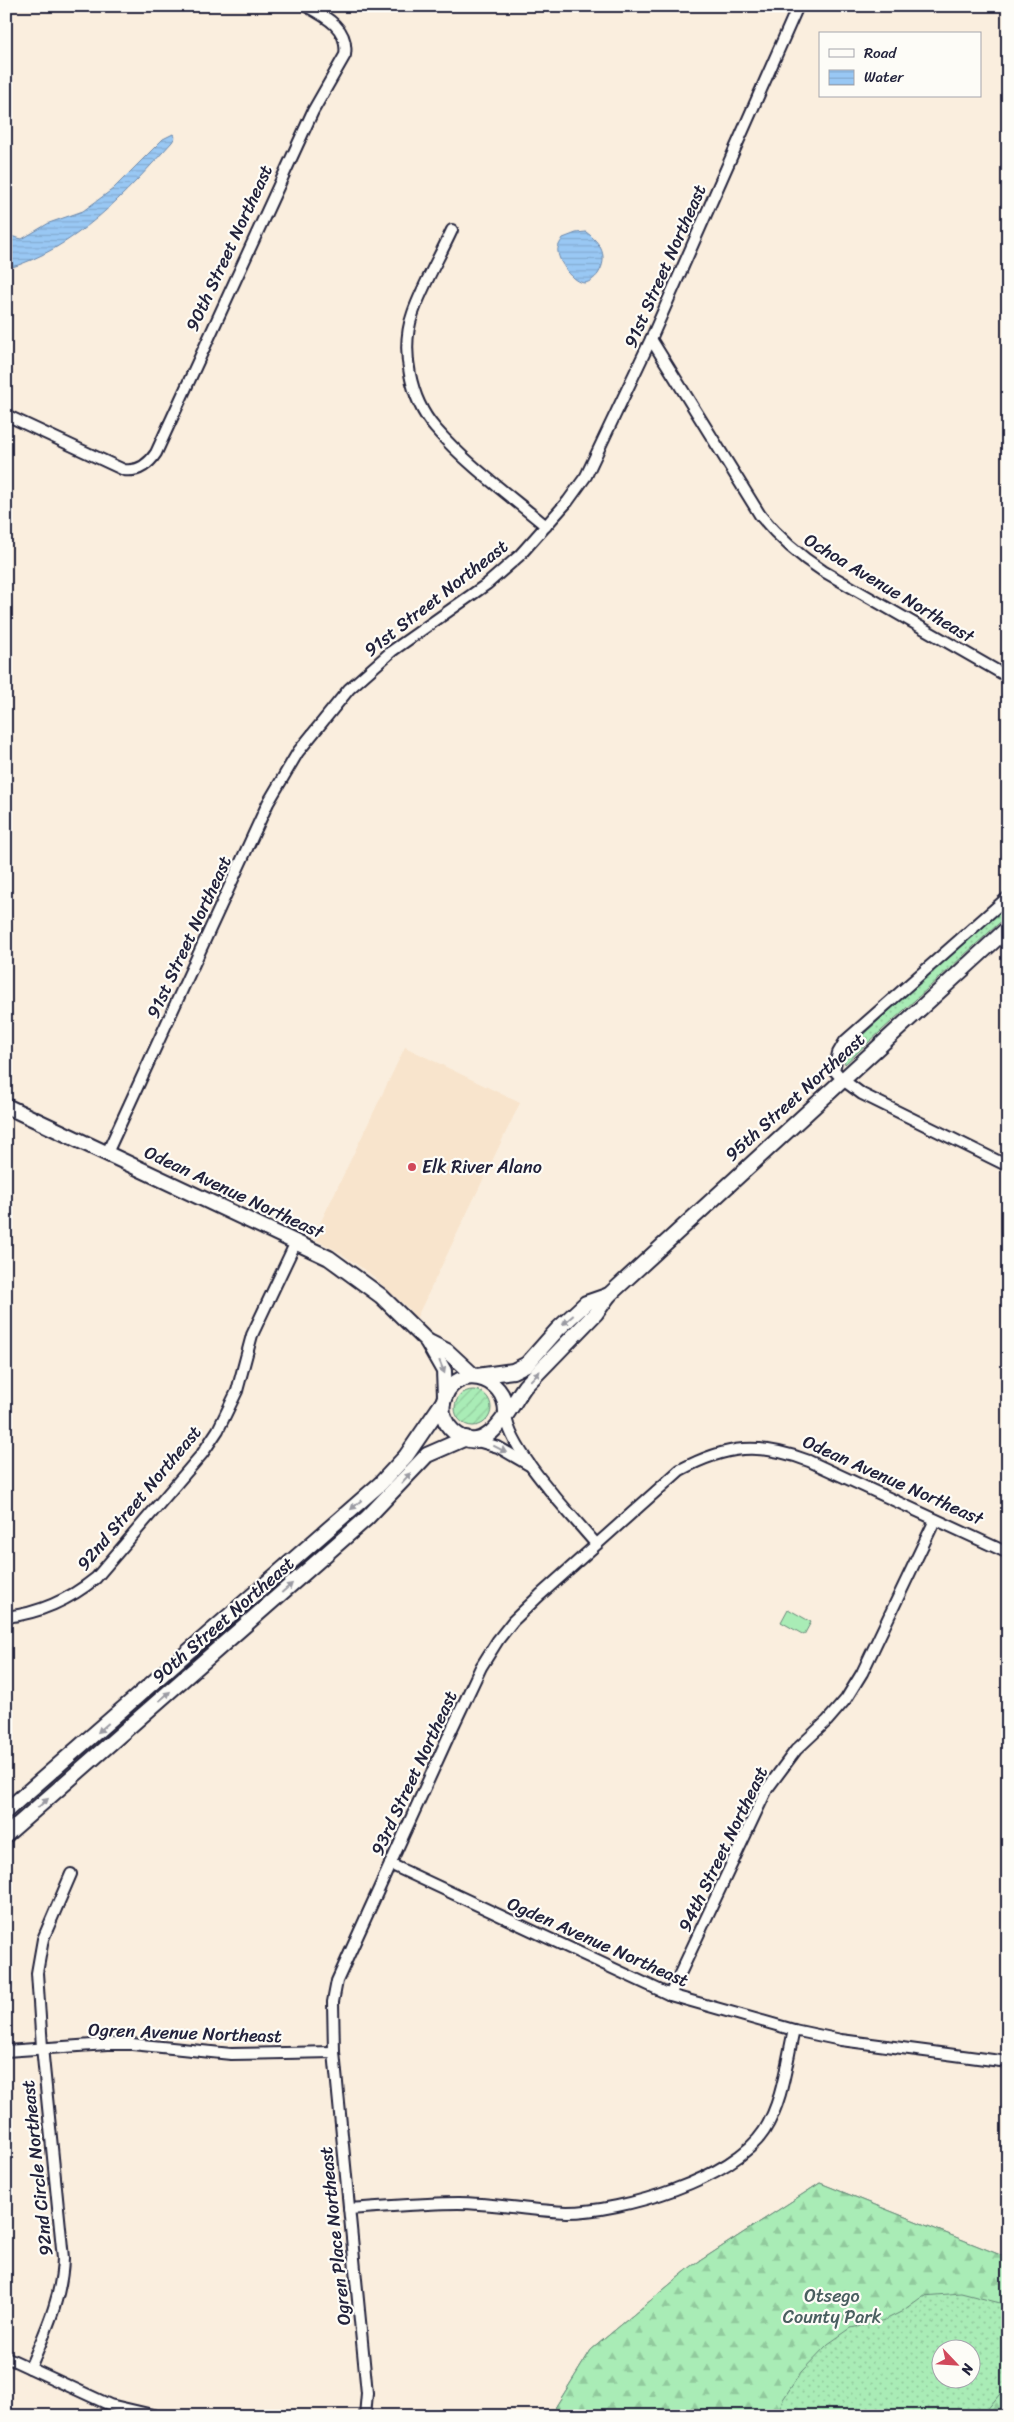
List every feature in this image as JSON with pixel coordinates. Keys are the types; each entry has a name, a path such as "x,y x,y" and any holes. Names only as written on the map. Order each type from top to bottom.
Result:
{"main road":[{"name":"95th Street Northeast","path":"609,1295 1008,928"},
{"name":"Odean Avenue Northeast","path":"6,1106 329,1258 364,1281 426,1341 444,1371 446,1381 444,1399"},
{"path":"609,1295 596,1313 525,1386 495,1431 487,1436 467,1438 452,1431 443,1415 444,1399 450,1387 459,1380 513,1371 527,1364 558,1328 586,1304 609,1295"},
{"name":"Odean Avenue Northeast","path":"426,1341 447,1351 475,1376"},
{"path":"475,1376 489,1381 497,1387 506,1405 506,1414"},
{"name":"90th Street Northeast","path":"6,1811 380,1484 406,1456 444,1399"},
{"name":"90th Street Northeast","path":"6,1835 367,1518 427,1455 467,1438"}],"street":[{"name":"90th Street Northeast","path":"7,418 124,470 132,471 138,469 150,462 156,454 313,111 345,55 345,37 332,22 306,6"},
{"name":"91st Street Northeast","path":"107,1154 268,803 298,752 323,718 354,684 400,645 487,584 519,556 568,501 586,476 651,339 798,6"},
{"path":"452,230 413,314 408,338 409,365 417,398 434,427 456,450 546,526"},
{"name":"Ochoa Avenue Northeast","path":"651,339 756,509 777,536 797,554 823,571 1008,677"},
{"path":"1008,897 846,1041 838,1053 834,1070 843,1080 862,1094 913,1121 1008,1166"},
{"name":"92nd Street Northeast","path":"6,1617 35,1612 53,1606 81,1590 96,1578 202,1454 229,1410 240,1382 252,1336 296,1242"},
{"path":"506,1414 507,1428 529,1465 596,1544"},
{"path":"467,1438 498,1447 529,1465"},
{"name":"Odean Avenue Northeast","path":"596,1544 680,1470 705,1456 739,1448 757,1448 796,1456 1008,1553"},
{"name":"94th Street Northeast","path":"670,1995 767,1789 796,1750 827,1721 846,1699 862,1674 935,1520"},
{"name":"93rd Street Northeast","path":"334,2052 334,1990 481,1667 498,1640 528,1606 596,1544"},
{"name":"Ogden Avenue Northeast","path":"390,1864 670,1995 794,2030 841,2040 1008,2062"},
{"name":"92nd Circle Northeast","path":"30,2368 50,2320 63,2278 63,2258 42,2047 37,1973 43,1939 71,1874"},
{"path":"349,2209 460,2203 567,2212 617,2207 706,2178 737,2160 752,2146 773,2114 779,2100 794,2030"},
{"name":"Ogren Avenue Northeast","path":"6,2051 42,2047 132,2044 231,2054 334,2052"},
{"name":"Ogren Place Northeast","path":"334,2052 367,2393 364,2416"},
{"path":"6,2357 110,2405 157,2416"}],"shaded area":[{"path":"405,1047 520,1103 416,1319 408,1308 369,1273 339,1252 313,1238"}],"green space":[{"path":"1008,902 1008,915 845,1064 844,1060 854,1043"},
{"path":"473,1390 480,1391 486,1395 490,1401 490,1415 486,1421 480,1425 473,1426 466,1425 460,1421 456,1415 455,1408 456,1401 460,1395 466,1391"},
{"path":"788,1609 811,1622 804,1635 781,1622"},
{"name":"Otsego County Park","path":"820,2183 1008,2258 1008,2416 550,2416 591,2350 692,2266"},
{"name":"Otsego County Park","path":"820,2183 1008,2258 1008,2305 961,2293 923,2296 901,2312 885,2320 851,2328 828,2344 801,2372 782,2401 779,2416 550,2416 591,2350 692,2266"},
{"path":"1008,2384 1008,2416 982,2416"}],"water":[{"path":"173,134 175,137 172,142 136,181 77,234 31,260 6,269 6,235 22,239 49,223 83,211 113,189 163,139"},
{"path":"586,232 596,241 602,251 603,262 598,274 592,280 585,283 576,280 568,272 561,261 558,250 563,238 576,233"}],"place":[{"name":"Elk River Alano","path":"412,1167"}]}
